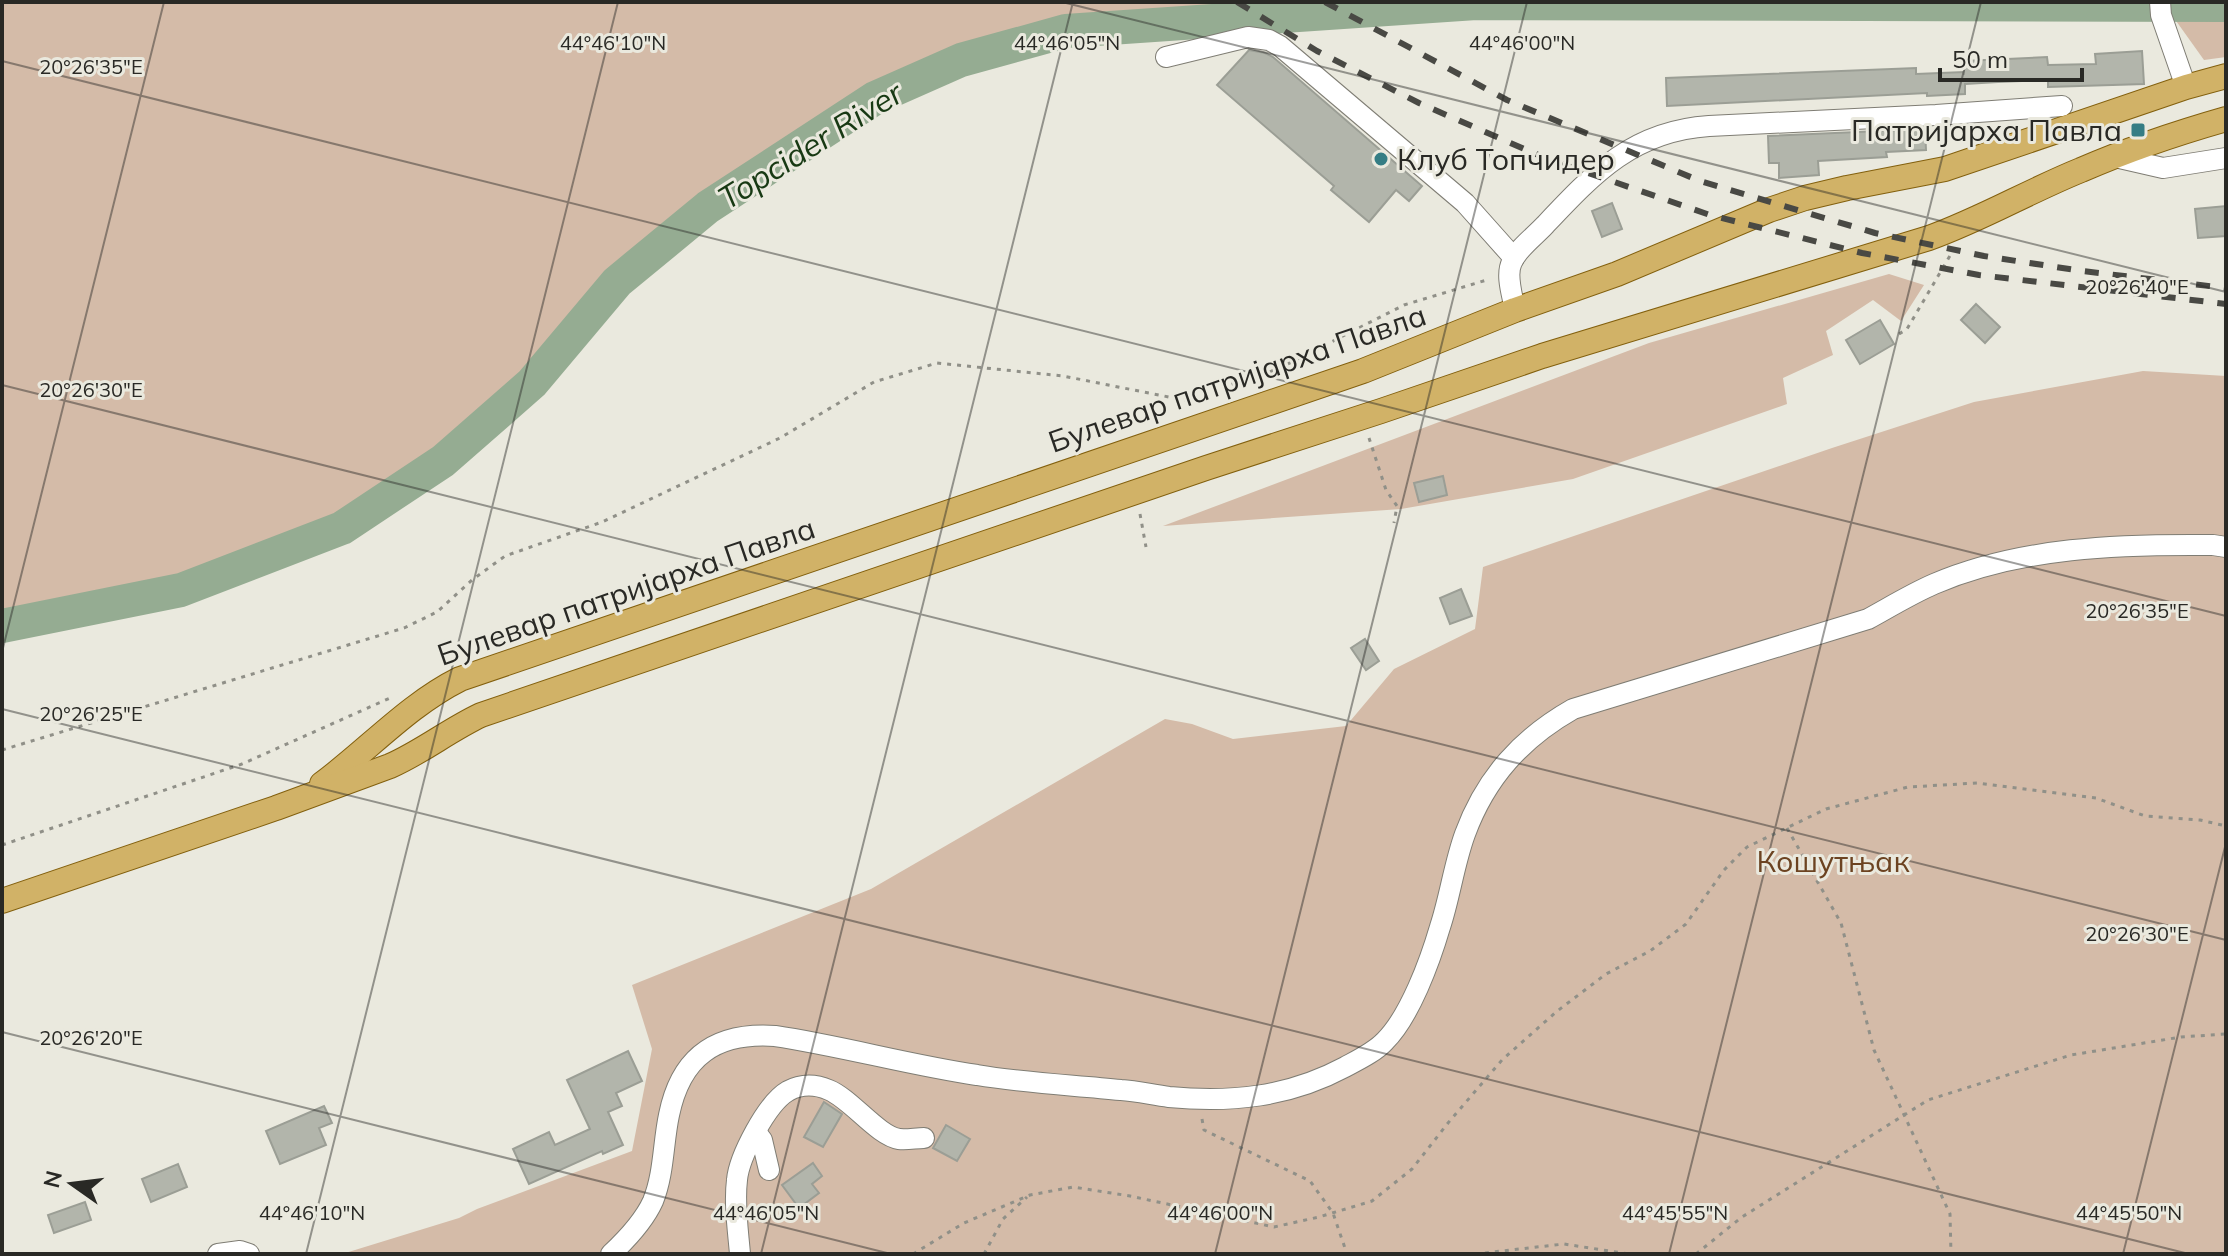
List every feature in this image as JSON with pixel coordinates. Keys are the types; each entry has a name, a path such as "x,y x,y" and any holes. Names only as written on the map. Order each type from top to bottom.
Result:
{"main road":[{"name":"Булевар патријарха Павла","path":"299,800 364,752 410,711 460,679 1363,371 1515,310 1617,274 1769,210 1833,191 1945,169 2226,76"},
{"name":"Булевар патријарха Павла","path":"2,901 299,800 407,758 481,715 1542,356 1929,238 1958,228 2056,180 2226,119"}],"street":[{"path":"2160,8 2186,87"},
{"path":"1166,57 1248,37 1269,40 1280,46 1465,203 1512,266 1515,310"},
{"path":"1512,266 1564,205 1607,165 1623,153 1667,132 1685,128 2062,106"},
{"path":"2115,157 2163,168 2226,158"},
{"path":"611,1254 635,1229 653,1199 660,1175 669,1114 683,1075 694,1058 708,1048 751,1034 979,1076 1198,1100 1255,1098 1289,1091 1329,1076 1384,1042 1404,1017 1439,931 1465,833 1481,800 1498,771 1519,747 1573,709 1868,619 1937,583 1998,563 2119,546 2226,547"},
{"path":"740,1254 736,1181 744,1154 783,1094 810,1084 831,1090 888,1135 900,1139 924,1138"},
{"path":"756,1132 762,1140 769,1170"},
{"path":"218,1254 240,1251 249,1254"}],"path":[{"path":"1899,334 1907,329 1953,249"},
{"path":"2,750 404,628 437,612 472,580 505,556 602,522 780,438 874,382 937,363 1063,376 1184,400 1278,369 1404,305 1512,266"},
{"path":"1365,427 1386,490 1397,506 1394,523"},
{"path":"1138,502 1146,547"},
{"path":"2,845 242,764 399,694"},
{"path":"913,1254 964,1223 1030,1195 1073,1187 1274,1227 1372,1201 1412,1169 1502,1060 1556,1012 1606,974 1650,951 1686,924 1724,870 1747,847 1826,809 1908,787 1977,783 2096,798 2145,816 2200,820 2226,826"},
{"path":"1787,828 1841,923 1874,1050 1950,1214 1951,1254"},
{"path":"1696,1254 1742,1217 1928,1100 2071,1055 2181,1037 2226,1034"},
{"path":"1198,1100 1204,1130 1310,1181 1333,1213 1347,1254"},
{"path":"984,1254 1003,1219 1030,1195"},
{"path":"1475,1254 1564,1244 1629,1254"}],"green space":[{"path":"2,2 1476,2 1066,31 961,60 875,98 708,207 617,282 532,383 443,461 342,528 181,590 2,626"},
{"path":"2169,11 2226,12 2226,57 2204,60"},
{"path":"1889,274 1924,285 1901,321 1873,300 1826,331 1833,355 1783,378 1787,404 1573,479 1401,509 1163,526 1649,343"},
{"name":"Кошутњак","path":"2143,371 2226,376 2226,1254 342,1254 459,1218 632,1151 652,1049 632,985 871,889 1165,719 1192,724 1233,739 1346,726 1394,669 1475,629 1483,567 1974,402"}],"building":[{"path":"1249,50 1273,57 1422,186 1409,201 1396,190 1369,222 1331,190 1334,186 1217,85"},
{"path":"2142,51 2144,84 2048,87 2048,80 1998,82 1965,84 1965,94 1927,96 1927,93 1667,106 1666,78 1916,68 1916,74 1964,72 1964,61 2047,57 2048,65 2096,64 2095,54"},
{"path":"1925,129 1926,150 1886,152 1887,157 1818,161 1819,175 1779,178 1779,163 1769,163 1768,136"},
{"path":"1612,203 1622,229 1602,237 1592,211"},
{"path":"2226,206 2226,236 2198,238 2195,209"},
{"path":"1976,304 2000,327 1985,343 1961,320"},
{"path":"1880,320 1894,344 1860,364 1846,340"},
{"path":"1443,476 1447,495 1419,502 1414,483"},
{"path":"1461,589 1472,616 1450,624 1440,598"},
{"path":"1365,639 1379,661 1366,670 1351,648"},
{"path":"628,1051 642,1081 616,1093 622,1106 608,1112 623,1145 603,1154 602,1151 529,1184 513,1149 549,1132 555,1145 590,1129 567,1080"},
{"path":"824,1102 842,1114 823,1147 804,1137"},
{"path":"324,1106 332,1123 319,1128 326,1145 280,1164 266,1131"},
{"path":"946,1125 970,1139 957,1161 933,1148"},
{"path":"813,1163 822,1176 812,1184 819,1193 799,1208 782,1185"},
{"path":"178,1164 187,1187 151,1202 142,1179"},
{"path":"85,1202 91,1220 54,1233 48,1215"}],"waterway":[{"name":"Topcider River","path":"2,626 181,590 342,528 443,461 532,383 617,282 708,207 875,98 961,60 1066,31 1476,3 2226,5"}],"railway":[{"path":"1237,2 1317,51 1419,103 1545,158 1710,215 1862,253 1979,275 2226,304"},
{"path":"1325,2 1507,100 1700,181 1875,233 1984,256 2226,288"}],"place":[{"name":"Патријарха Павла","path":"2138,130"},
{"name":"Клуб Топчидер","path":"1381,159"}]}
